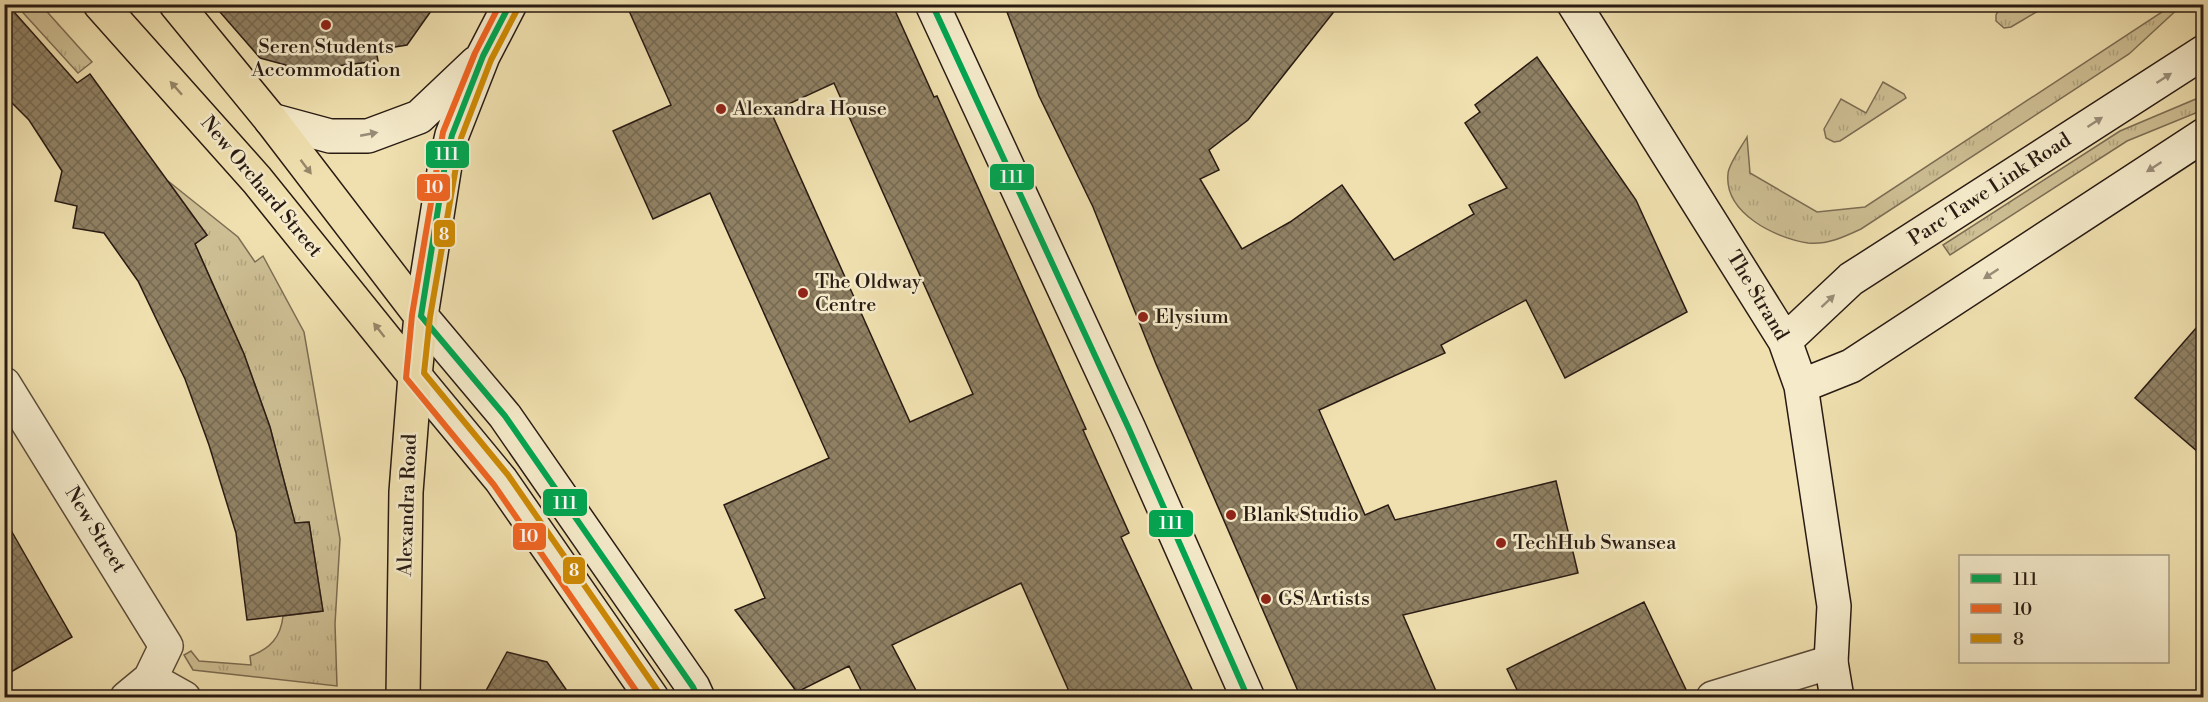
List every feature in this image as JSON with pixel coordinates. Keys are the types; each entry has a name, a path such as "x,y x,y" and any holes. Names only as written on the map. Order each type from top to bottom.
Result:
{"main road":[{"name":"New Orchard Street","path":"100,4 257,180 415,376"},
{"path":"176,4 271,120 422,316"},
{"name":"Alexandra Road","path":"404,698 406,492 422,316"}],"street":[{"name":"Alexandra Road","path":"422,316 445,165 452,135 483,56 510,4"},
{"path":"932,4 1129,429 1248,698"},
{"name":"The Strand","path":"1574,4 1785,341 1801,386 1834,606 1831,662 1837,698"},
{"name":"Parc Tawe Link Road","path":"1785,341 1851,279 2204,52"},
{"path":"271,120 330,136 368,136 419,117 483,56"},
{"path":"1801,386 1851,366 2204,135"},
{"path":"422,316 505,416 693,687 698,698"},
{"path":"415,376 501,480 652,698"},
{"name":"New Street","path":"4,384 166,645 138,688"},
{"path":"1713,698 1831,662"},
{"path":"138,688 184,698"}],"green space":[{"path":"2001,4 2048,5 2011,27 2004,28 1996,21"},
{"path":"2174,4 2182,5 2129,54 1861,229 1848,235 1822,243 1808,243 1781,236 1754,221 1734,201 1729,188 1728,174 1747,137 1750,173 1817,212 1865,207"},
{"path":"16,5 41,5 92,62 78,73"},
{"path":"1883,82 1904,94 1906,98 1840,141 1834,142 1826,138 1824,129 1841,99 1866,113"},
{"path":"2203,96 2203,110 2127,141 1950,255 1943,245 2120,131"},
{"path":"168,181 238,237 255,262 263,256 304,332 340,539 335,624 337,686 193,670 184,655 191,651 199,661 251,665 250,656 269,646 277,636 283,616 323,611 309,522 295,523 270,427 244,354 195,244 207,235"}],"building":[{"path":"4,4 7,4 77,83 90,74 207,235 195,244 244,354 270,427 295,523 309,522 323,611 247,620 236,533 209,445 185,379 138,281 104,233 73,228 77,206 55,201 62,171 29,120 4,95"},
{"name":"Seren Students Accommodation","path":"213,4 436,4 407,45 376,50 378,61 287,72 286,65 260,58"},
{"path":"626,4 892,4 934,97 937,96 1086,429 1083,430 1129,533 1121,537 1196,698 1072,698 1021,583 892,645 920,698 865,698 849,666 797,692 735,610 765,598 724,505 829,458 710,193 653,219 613,131 671,105","holes":["834,83 973,394 910,422 771,112"]},
{"path":"1004,4 1340,4 1248,120 1209,150 1219,170 1200,179 1242,249 1290,222 1342,185 1394,260 1474,214 1469,205 1507,188 1465,123 1480,112 1475,105 1537,57 1636,200 1687,312 1565,378 1526,300 1441,345 1445,353 1319,410 1365,515 1388,505 1395,520 1556,481 1578,573 1403,615 1439,698 1301,698 1156,364 1093,207 1039,96"},
{"path":"2204,319 2204,457 2135,398"},
{"path":"4,518 72,637 4,676"},
{"path":"1644,602 1690,698 1521,698 1507,669"},
{"path":"507,652 547,662 572,698 482,698"}],"transit line":[{"name":"10","path":"500,4 475,53 443,132 412,315 406,378 494,485 641,698"},
{"name":"111","path":"421,316 445,165 452,135 483,56 510,4"},
{"name":"111","path":"932,4 1129,429 1248,698"},
{"name":"8","path":"518,8 491,60 461,138 430,317 424,373 508,475 659,693"},
{"name":"111","path":"421,316 505,416 693,687 698,698"}],"place":[{"name":"Seren Students Accommodation","path":"326,25"},
{"name":"Alexandra House","path":"721,109"},
{"name":"The Oldway Centre","path":"803,293"},
{"name":"Elysium","path":"1143,317"},
{"name":"Blank Studio","path":"1231,515"},
{"name":"TechHub Swansea","path":"1501,543"},
{"name":"GS Artists","path":"1266,599"}]}
